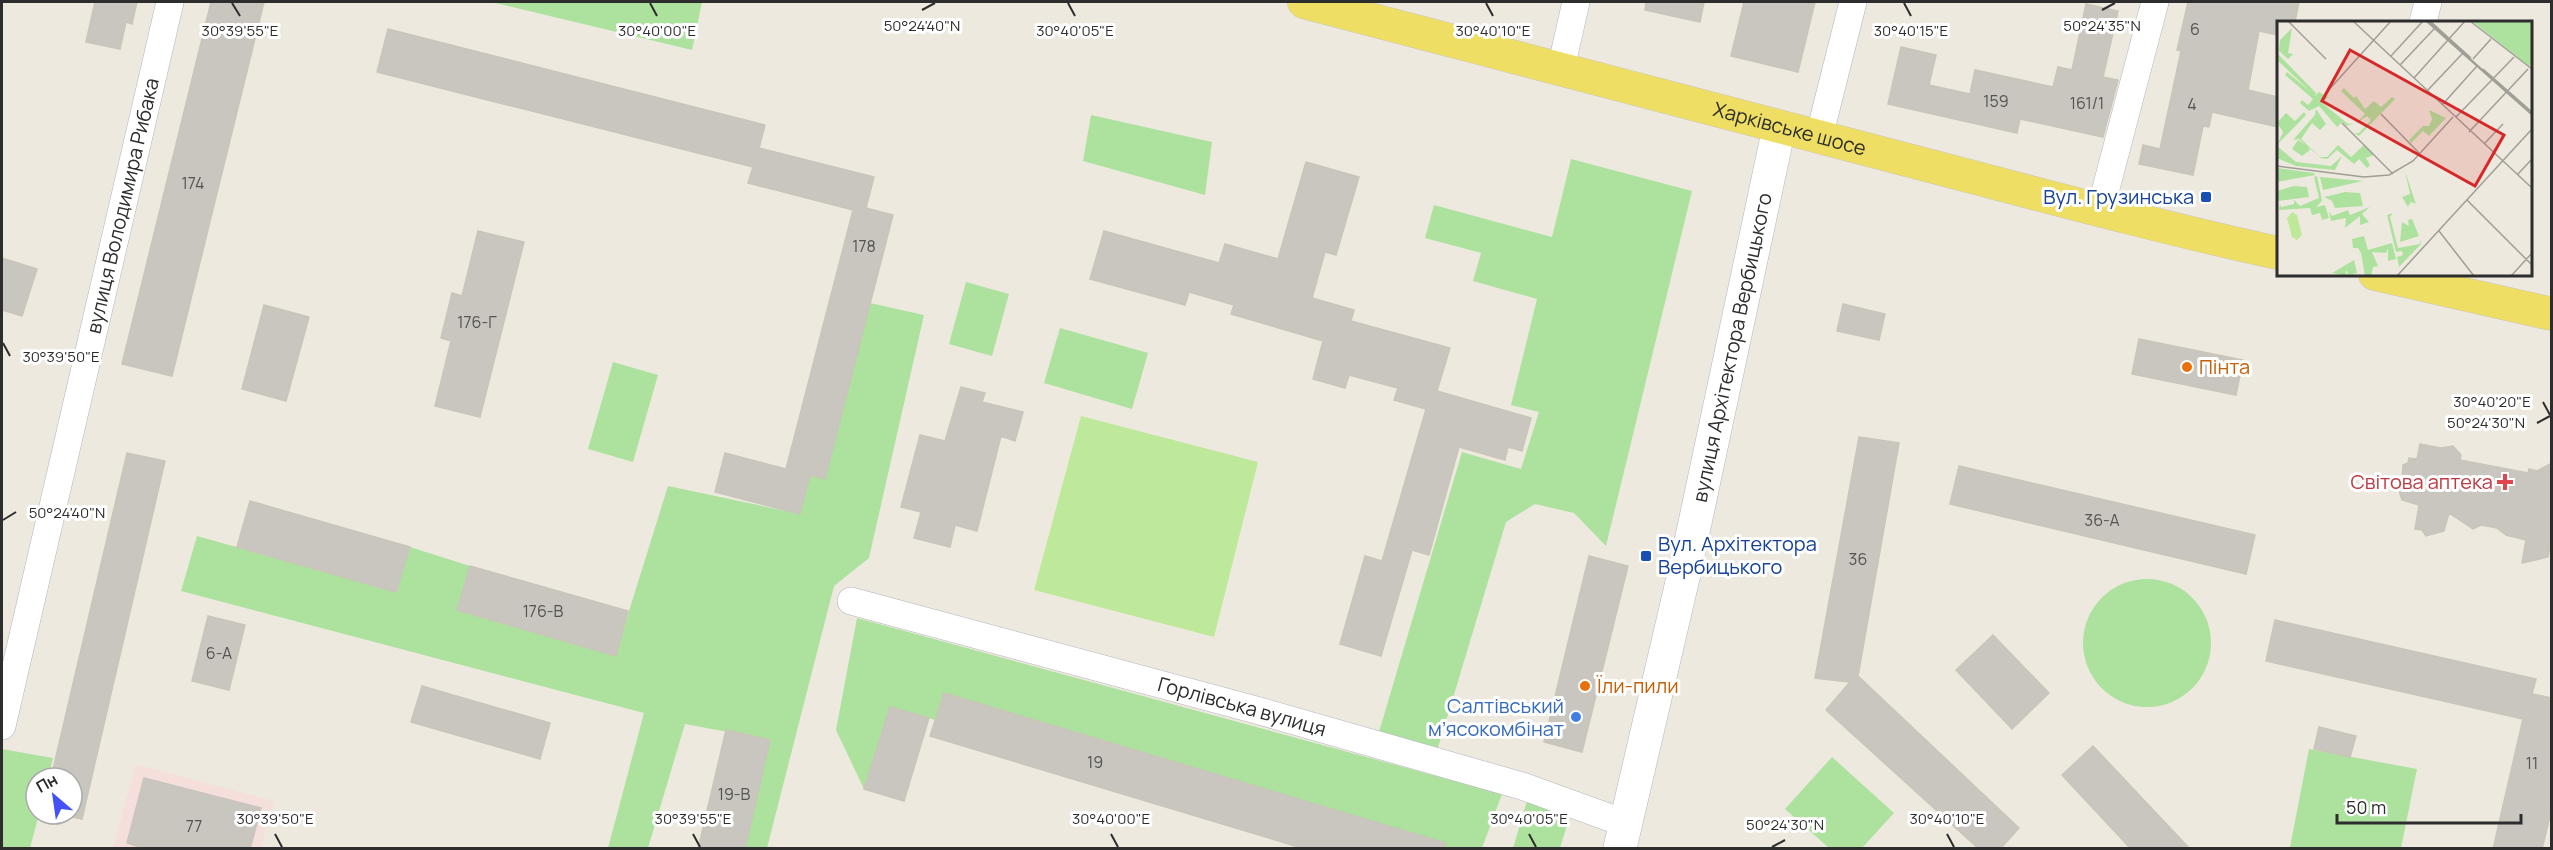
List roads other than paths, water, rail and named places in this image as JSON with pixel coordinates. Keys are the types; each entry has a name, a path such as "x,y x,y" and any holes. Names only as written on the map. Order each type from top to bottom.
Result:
{"main road":[{"name":"Харківське шосе","path":"1304,2 2100,211 2277,253"},
{"path":"2383,276 2552,314"}],"street":[{"name":"вулиця Володимира Рибака","path":"2,726 170,2"},
{"path":"1561,68 1576,2"},
{"path":"1819,137 1853,2"},
{"path":"2100,211 2155,2"},
{"path":"2423,21 2428,2"},
{"name":"вулиця Архітектора Вербицького","path":"1624,836 1691,541 1779,128"},
{"name":"Горлівська вулиця","path":"851,601 1222,701 1522,786 1624,836"}],"place":[{"name":"Вул. Грузинська","path":"2206,197"},
{"name":"Пінта","path":"2187,367"},
{"name":"Світова аптека","path":"2505,482"},
{"name":"Вул. Архітектора Вербицького","path":"1646,556"},
{"name":"Їли-пили","path":"1585,686"},
{"name":"Салтівський м’ясокомбінат","path":"1576,717"}]}
